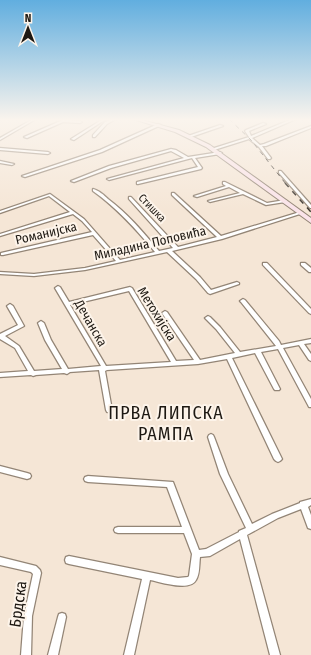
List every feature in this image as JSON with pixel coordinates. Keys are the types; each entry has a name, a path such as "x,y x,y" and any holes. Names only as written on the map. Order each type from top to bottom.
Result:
{"main road":[{"path":"214,150 311,221"}],"street":[{"path":"7,150 48,153"},
{"path":"24,176 104,150"},
{"path":"263,150 269,158"},
{"path":"73,181 110,167 167,151 176,151 187,158"},
{"path":"109,178 187,158 220,153"},
{"path":"138,183 200,168 193,157"},
{"path":"0,162 12,164"},
{"path":"280,172 311,207"},
{"path":"224,183 268,205 285,202"},
{"path":"196,196 230,186"},
{"path":"94,190 114,204 130,218 157,252"},
{"path":"210,201 243,193"},
{"path":"173,194 220,238"},
{"name":"Романијска","path":"0,212 48,195 73,213 95,233 119,261"},
{"name":"Стишка","path":"130,198 176,248"},
{"path":"0,235 73,213"},
{"name":"Миладина Поповића","path":"0,273 18,275 49,274 119,261 220,238 301,213"},
{"name":"Романијска","path":"3,254 95,233"},
{"path":"168,250 198,278 210,292 237,283"},
{"path":"265,264 311,312"},
{"path":"303,264 311,271"},
{"name":"Дечанска","path":"58,288 103,369"},
{"name":"Метохијска","path":"67,304 130,289 175,364"},
{"path":"243,301 278,346 311,406"},
{"path":"0,336 21,326 10,306"},
{"path":"164,313 198,362"},
{"path":"208,318 239,354"},
{"path":"41,323 57,357 67,372"},
{"path":"0,336 17,347 33,374"},
{"path":"0,375 67,372 198,362 311,341"},
{"path":"301,343 311,359"},
{"path":"257,351 277,389"},
{"path":"229,357 278,459"},
{"path":"103,369 109,410"},
{"path":"210,437 224,474 250,528"},
{"path":"0,469 27,476"},
{"path":"69,560 185,583 193,578 196,554 170,484 88,479"},
{"path":"196,554 207,553 250,528 307,503 311,526"},
{"path":"118,530 187,530"},
{"path":"242,533 274,655"},
{"name":"Брдска","path":"0,561 32,569 37,573 28,616 26,655"},
{"path":"129,655 147,576"},
{"path":"52,655 62,617"}],"railway":[{"path":"259,150 286,184"},
{"path":"285,183 311,212"}],"district":[{"name":"ПРВА ЛИПСКА РАМПА","path":"166,423"}]}
